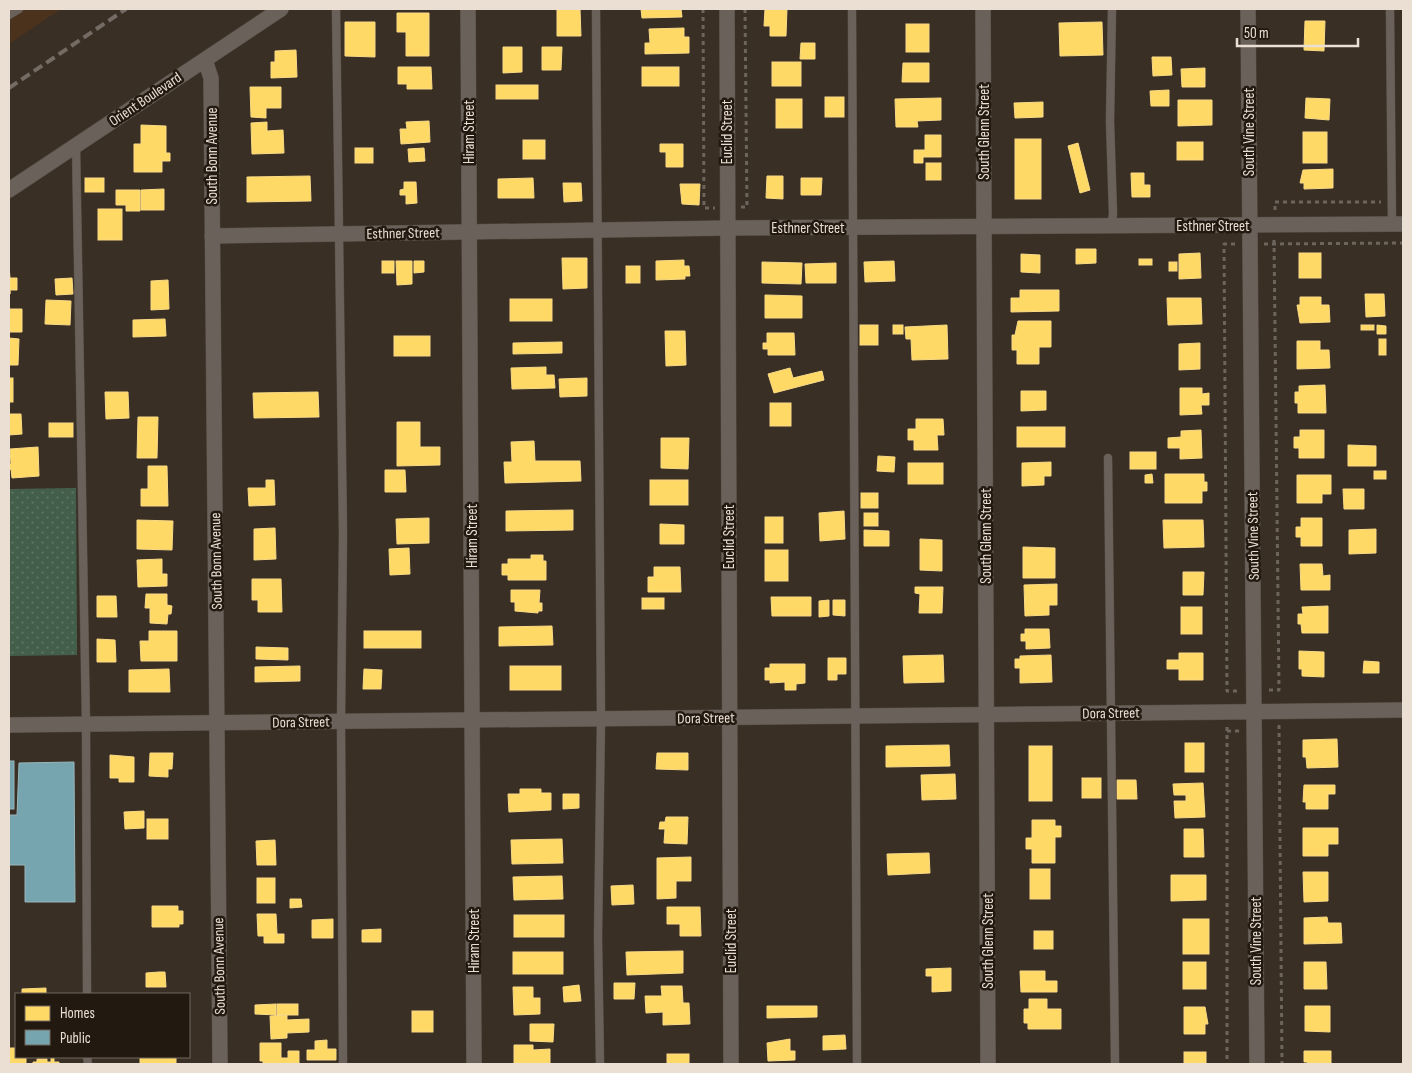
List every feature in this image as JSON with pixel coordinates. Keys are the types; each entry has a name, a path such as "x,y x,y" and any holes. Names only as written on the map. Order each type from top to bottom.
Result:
{"street":[{"name":"Orient Boulevard","path":"9,190 281,9"},
{"name":"Hiram Street","path":"468,9 474,1064"},
{"name":"Euclid Street","path":"727,9 731,1064"},
{"name":"South Glenn Street","path":"983,9 988,715 988,1064"},
{"name":"South Vine Street","path":"1248,9 1257,1064"},
{"name":"South Bonn Avenue","path":"205,60 211,78 220,1064"},
{"name":"Esthner Street","path":"212,236 727,228 1398,224"},
{"name":"Dora Street","path":"9,725 1403,710"}],"lane":[{"path":"9,15 19,9"},
{"path":"336,9 343,534 341,721 343,1064"},
{"path":"596,9 601,719 598,928 600,1064"},
{"path":"852,9 857,1064"},
{"path":"1111,226 1113,214 1110,121 1112,9"},
{"path":"1390,9 1398,224"},
{"path":"76,145 86,724 87,993"},
{"path":"1108,458 1115,1064"}],"path":[{"path":"703,9 704,208"},
{"path":"1224,244 1403,243"},
{"path":"1279,690 1282,1064"},
{"path":"1227,691 1227,1064"}],"shaded area":[{"path":"9,9 61,9 9,44"}],"green space":[{"path":"76,488 77,655 9,656 9,489"}],"building: Homes":[{"path":"557,9 580,9 581,36 557,36"},
{"path":"641,9 681,9 682,17 642,18"},
{"path":"765,9 787,9 786,36 770,36 770,26 764,26"},
{"path":"397,13 429,13 429,56 406,56 406,32 397,32"},
{"path":"1305,21 1325,21 1324,51 1304,50"},
{"path":"345,22 375,22 375,57 345,56"},
{"path":"1102,22 1103,55 1060,56 1059,23"},
{"path":"906,24 929,24 929,52 906,52"},
{"path":"684,28 684,37 689,37 689,53 645,54 645,43 650,43 649,29"},
{"path":"801,43 815,43 815,59 800,59"},
{"path":"503,47 522,47 522,72 503,73"},
{"path":"542,47 562,47 561,70 542,70"},
{"path":"296,50 297,77 271,78 271,62 275,62 275,51"},
{"path":"1152,57 1171,57 1172,75 1153,76"},
{"path":"772,62 801,62 801,86 772,86"},
{"path":"903,63 929,63 929,82 902,82"},
{"path":"398,67 431,67 432,89 407,89 407,84 398,84"},
{"path":"642,67 679,67 679,86 642,86"},
{"path":"1205,68 1205,87 1182,87 1181,69"},
{"path":"496,85 538,85 538,99 496,99"},
{"path":"250,87 281,87 281,108 266,108 266,118 251,117"},
{"path":"1169,90 1169,106 1151,106 1150,91"},
{"path":"825,97 844,97 844,117 825,117"},
{"path":"941,98 941,120 917,121 918,127 896,127 895,99"},
{"path":"1306,98 1330,99 1329,120 1305,118"},
{"path":"776,99 802,99 802,128 776,128"},
{"path":"1178,100 1212,100 1212,125 1178,126"},
{"path":"1043,102 1043,117 1015,118 1014,103"},
{"path":"429,121 430,142 401,144 400,129 407,129 406,122"},
{"path":"267,122 267,131 283,130 284,153 252,154 251,123"},
{"path":"141,125 166,126 166,153 170,153 170,161 162,161 162,172 134,172 134,144 141,144"},
{"path":"1303,132 1327,132 1327,163 1303,163"},
{"path":"925,135 941,135 941,157 923,157 923,163 914,163 914,150 925,150"},
{"path":"1015,139 1041,139 1041,199 1015,199"},
{"path":"523,140 545,140 545,159 523,159"},
{"path":"1177,142 1203,142 1203,160 1177,160"},
{"path":"1078,143 1090,190 1080,193 1068,146"},
{"path":"660,144 683,144 683,167 666,167 666,152 660,152"},
{"path":"355,148 373,148 373,163 355,163"},
{"path":"424,148 425,161 409,162 408,149"},
{"path":"926,163 941,163 941,180 926,180"},
{"path":"1333,169 1333,188 1304,189 1304,183 1300,183 1303,170"},
{"path":"1131,173 1144,173 1144,185 1150,185 1150,197 1132,197"},
{"path":"310,176 311,201 247,202 247,177"},
{"path":"767,176 783,176 783,199 766,198"},
{"path":"85,178 104,178 104,192 85,192"},
{"path":"533,178 534,198 498,198 498,179"},
{"path":"801,178 822,178 821,195 801,195"},
{"path":"404,182 416,182 417,203 406,204 406,195 400,195 400,190 404,189"},
{"path":"563,183 581,183 582,201 564,202"},
{"path":"680,184 700,184 699,205 682,204"},
{"path":"164,189 164,210 141,210 141,190"},
{"path":"116,190 140,190 140,211 126,211 126,205 116,205"},
{"path":"98,209 122,209 122,240 98,240"},
{"path":"1076,249 1096,249 1096,263 1076,264"},
{"path":"1200,253 1201,278 1179,279 1179,254"},
{"path":"1299,253 1321,253 1321,278 1299,278"},
{"path":"1021,254 1040,255 1040,273 1021,272"},
{"path":"562,258 587,258 587,288 563,289"},
{"path":"1139,259 1152,259 1152,265 1139,265"},
{"path":"684,260 684,266 689,266 690,276 685,276 685,279 656,280 656,261"},
{"path":"382,261 394,261 394,273 382,273"},
{"path":"396,261 412,261 412,284 397,285"},
{"path":"414,261 424,261 424,272 414,273"},
{"path":"894,261 895,281 865,282 864,262"},
{"path":"762,262 802,263 801,284 762,283"},
{"path":"1169,262 1177,262 1177,271 1169,271"},
{"path":"836,263 836,283 806,283 805,264"},
{"path":"9,266 10,278 17,278 17,290 10,290 10,294"},
{"path":"626,266 640,266 640,283 626,283"},
{"path":"72,278 73,294 56,295 55,279"},
{"path":"168,280 169,309 151,310 151,281"},
{"path":"1020,290 1059,290 1059,311 1011,312 1011,298 1020,298"},
{"path":"1365,294 1384,294 1385,316 1366,317"},
{"path":"765,295 802,296 802,318 765,318"},
{"path":"1300,297 1321,297 1321,305 1329,305 1330,322 1300,323 1297,305 1300,305"},
{"path":"1167,298 1201,298 1202,324 1168,325"},
{"path":"510,299 552,299 552,321 510,321"},
{"path":"46,300 71,301 70,325 45,324"},
{"path":"9,309 22,309 22,332 9,332"},
{"path":"165,319 166,336 133,337 133,320"},
{"path":"1018,321 1051,321 1051,347 1039,347 1039,364 1017,364 1017,350 1012,350 1012,335 1015,335"},
{"path":"860,325 878,325 878,345 860,345"},
{"path":"893,325 903,325 903,334 893,334"},
{"path":"947,325 948,359 912,360 911,339 906,339 905,327"},
{"path":"1361,325 1374,325 1374,330 1361,330"},
{"path":"1377,325 1386,326 1386,334 1377,334"},
{"path":"665,331 685,331 686,365 666,366"},
{"path":"767,333 794,333 795,355 768,355 768,349 763,349 763,343 767,343"},
{"path":"394,336 430,336 430,356 394,356"},
{"path":"9,338 19,339 18,365 9,365"},
{"path":"1379,339 1386,339 1386,355 1379,355"},
{"path":"1297,341 1320,341 1320,350 1329,350 1330,368 1297,369"},
{"path":"562,342 562,353 513,354 513,343"},
{"path":"1200,343 1200,369 1179,370 1179,344"},
{"path":"546,367 546,375 554,375 555,388 512,389 511,368"},
{"path":"790,368 793,378 822,371 824,380 774,393 768,374"},
{"path":"9,378 13,378 13,402 9,402"},
{"path":"587,378 587,396 560,397 559,379"},
{"path":"1325,385 1326,413 1298,413 1298,403 1295,403 1295,392 1299,392 1299,386"},
{"path":"1180,388 1202,388 1202,394 1209,393 1209,405 1201,405 1202,414 1180,415"},
{"path":"1021,391 1046,391 1046,410 1021,411"},
{"path":"105,392 128,392 129,418 106,419"},
{"path":"318,392 319,417 254,418 253,393"},
{"path":"770,403 791,403 791,426 770,426"},
{"path":"9,414 21,414 22,434 9,435"},
{"path":"138,417 158,417 157,458 137,458"},
{"path":"916,419 943,419 944,435 937,435 938,450 914,450 914,440 908,440 908,429 916,429"},
{"path":"397,422 420,422 420,447 440,447 440,465 397,466"},
{"path":"49,423 73,423 73,437 49,437"},
{"path":"1017,427 1065,427 1065,447 1017,447"},
{"path":"1201,430 1202,458 1180,459 1180,448 1168,448 1168,438 1181,437 1181,431"},
{"path":"1300,430 1324,430 1324,458 1299,458 1299,448 1294,448 1294,437 1300,437"},
{"path":"661,438 689,438 688,469 661,468"},
{"path":"534,441 535,461 580,461 581,481 505,483 504,462 512,462 511,442"},
{"path":"1348,445 1376,446 1376,466 1348,466"},
{"path":"38,447 39,476 12,478 11,469 9,470 9,464 11,464 10,449"},
{"path":"1130,452 1156,452 1156,469 1130,469"},
{"path":"878,456 895,457 894,472 877,471"},
{"path":"1051,462 1051,476 1044,476 1044,485 1022,486 1022,463"},
{"path":"908,463 943,463 943,484 908,484"},
{"path":"148,466 167,466 168,506 141,506 141,489 148,489"},
{"path":"385,470 405,470 406,492 385,492"},
{"path":"1374,471 1386,471 1386,479 1374,479"},
{"path":"1152,474 1153,483 1145,483 1145,475"},
{"path":"1165,474 1204,474 1204,482 1207,482 1207,491 1202,491 1202,503 1165,503"},
{"path":"1297,475 1331,475 1331,494 1322,494 1322,503 1297,503"},
{"path":"266,480 274,480 275,505 249,506 248,488 266,488"},
{"path":"650,480 688,480 688,505 650,505"},
{"path":"1343,489 1364,489 1364,509 1344,509"},
{"path":"861,493 878,493 878,508 861,508"},
{"path":"573,510 573,530 506,531 506,511"},
{"path":"844,511 845,539 820,541 819,513"},
{"path":"864,513 878,513 878,526 864,526"},
{"path":"765,517 783,517 783,543 765,543"},
{"path":"429,518 429,543 397,544 396,519"},
{"path":"1301,518 1322,518 1322,546 1301,546 1301,537 1296,537 1296,527 1301,527"},
{"path":"137,520 173,521 172,550 137,549"},
{"path":"1163,520 1203,520 1204,547 1164,548"},
{"path":"660,524 684,525 684,544 660,544"},
{"path":"275,528 276,559 254,560 254,529"},
{"path":"1376,529 1376,553 1349,554 1349,530"},
{"path":"864,530 889,531 889,546 864,546"},
{"path":"920,539 942,540 942,571 920,570"},
{"path":"1023,547 1055,548 1055,578 1023,578"},
{"path":"409,548 410,574 390,575 389,549"},
{"path":"765,550 788,550 788,581 765,581"},
{"path":"531,555 543,555 543,561 546,561 546,580 508,580 508,575 502,575 502,564 508,564 508,559 531,559"},
{"path":"162,559 162,574 167,574 167,586 138,587 137,560"},
{"path":"1300,564 1322,564 1323,576 1330,575 1330,590 1301,590"},
{"path":"654,567 680,567 681,592 648,592 648,577 654,577"},
{"path":"1183,572 1204,572 1203,595 1183,595"},
{"path":"252,579 281,579 282,612 258,612 258,600 252,600"},
{"path":"1057,584 1057,605 1049,605 1049,615 1025,616 1024,585"},
{"path":"915,587 943,587 942,613 919,613 920,594 915,593"},
{"path":"511,590 540,590 539,603 542,603 542,611 538,611 538,613 515,611 515,602 511,602"},
{"path":"146,594 167,594 167,605 172,606 171,614 168,614 167,624 150,623 150,608 145,608"},
{"path":"97,596 116,596 117,617 97,617"},
{"path":"771,597 811,597 811,616 772,616"},
{"path":"642,598 664,598 664,609 642,609"},
{"path":"829,600 829,616 819,617 819,601"},
{"path":"833,600 845,600 845,616 833,615"},
{"path":"1328,606 1328,633 1302,633 1301,624 1298,624 1298,614 1303,614 1302,607"},
{"path":"1181,607 1202,607 1202,634 1181,634"},
{"path":"552,626 553,645 499,646 499,627"},
{"path":"1025,629 1049,629 1050,648 1026,649 1026,641 1021,641 1021,634 1025,634"},
{"path":"149,631 177,631 177,661 141,661 140,641 149,641"},
{"path":"364,631 421,631 421,648 364,648"},
{"path":"97,639 115,640 116,662 97,662"},
{"path":"256,647 288,648 288,660 256,659"},
{"path":"1299,651 1324,652 1324,677 1302,676 1302,669 1299,669"},
{"path":"1179,653 1203,653 1203,680 1179,680 1179,669 1167,669 1167,660 1179,660"},
{"path":"943,655 944,682 904,683 903,656"},
{"path":"1051,655 1052,682 1020,683 1020,668 1015,668 1015,659 1020,659 1020,656"},
{"path":"828,658 846,658 846,674 837,674 837,680 828,680"},
{"path":"1364,661 1379,662 1379,673 1363,673"},
{"path":"770,664 805,664 805,683 796,684 796,690 785,690 785,682 770,683 770,680 765,680 765,668 770,668"},
{"path":"300,666 300,681 255,682 255,667"},
{"path":"510,666 561,666 561,690 510,690"},
{"path":"169,669 170,692 129,692 129,670"},
{"path":"364,669 382,670 381,689 363,689"},
{"path":"1337,739 1338,767 1307,768 1306,757 1303,757 1303,740"},
{"path":"1185,743 1204,743 1204,772 1185,772"},
{"path":"949,745 950,766 886,767 886,746"},
{"path":"1029,746 1052,746 1052,801 1029,801"},
{"path":"150,753 173,753 172,769 168,769 168,777 149,776"},
{"path":"657,753 688,753 688,770 656,769"},
{"path":"110,755 134,757 134,782 119,782 119,778 110,778"},
{"path":"955,774 956,799 922,800 921,775"},
{"path":"1082,778 1101,778 1101,798 1082,798"},
{"path":"1117,780 1136,780 1137,799 1117,799"},
{"path":"1203,783 1205,817 1175,818 1174,801 1186,801 1186,795 1174,795 1173,784"},
{"path":"1304,785 1335,785 1335,794 1328,794 1328,809 1306,809 1306,802 1303,802"},
{"path":"520,789 541,789 541,793 551,793 551,810 509,812 508,794 520,794"},
{"path":"563,794 579,794 579,808 563,809"},
{"path":"144,811 144,828 125,829 124,812"},
{"path":"666,817 688,817 687,844 664,843 665,829 659,829 660,822 665,822"},
{"path":"147,819 168,819 168,839 147,839"},
{"path":"1032,820 1055,820 1055,826 1061,826 1061,837 1055,837 1055,863 1032,863 1032,849 1026,849 1026,838 1032,838"},
{"path":"1303,828 1338,828 1338,844 1328,844 1328,856 1303,856"},
{"path":"1184,829 1203,829 1204,857 1184,857"},
{"path":"562,839 563,863 512,864 511,840"},
{"path":"275,840 276,865 257,865 256,841"},
{"path":"929,853 930,873 888,875 887,854"},
{"path":"691,857 691,881 676,881 676,898 657,899 657,858"},
{"path":"1030,869 1050,869 1050,899 1030,899"},
{"path":"1303,872 1328,872 1328,901 1304,902"},
{"path":"1171,875 1206,875 1206,900 1171,901"},
{"path":"562,876 563,899 514,900 513,877"},
{"path":"257,878 275,878 275,903 257,903"},
{"path":"633,885 634,904 612,905 611,886"},
{"path":"290,899 301,899 302,907 290,908"},
{"path":"152,906 178,906 178,911 183,911 183,924 179,924 179,927 152,927"},
{"path":"667,907 700,907 701,936 680,936 680,924 667,924"},
{"path":"257,914 276,914 277,934 284,934 284,943 264,943 264,936 258,936"},
{"path":"514,915 564,915 564,937 514,937"},
{"path":"1327,917 1328,923 1341,923 1342,943 1304,944 1304,918"},
{"path":"333,919 333,938 312,938 312,920"},
{"path":"1183,919 1209,919 1209,954 1183,954"},
{"path":"381,929 381,942 362,942 362,930"},
{"path":"1034,931 1053,931 1053,949 1034,949"},
{"path":"683,951 683,973 627,975 626,952"},
{"path":"513,952 563,952 563,974 513,974"},
{"path":"1183,962 1206,962 1206,989 1183,989"},
{"path":"1304,962 1326,962 1327,989 1304,989"},
{"path":"951,968 951,991 932,992 932,976 926,976 926,969"},
{"path":"1020,971 1045,971 1045,981 1057,981 1057,992 1021,992"},
{"path":"165,972 166,987 146,987 146,973"},
{"path":"614,983 635,983 634,999 614,999"},
{"path":"579,985 581,1001 564,1002 563,987"},
{"path":"661,986 682,986 683,1003 689,1003 690,1024 663,1025 663,1012 646,1013 645,996 662,996"},
{"path":"513,987 533,987 533,998 540,998 540,1014 514,1015"},
{"path":"46,988 46,993 22,993 22,989"},
{"path":"1029,999 1047,999 1047,1009 1061,1009 1061,1029 1028,1029 1028,1023 1024,1023 1024,1009 1029,1009"},
{"path":"276,1004 276,1015 255,1014 255,1005"},
{"path":"277,1004 298,1004 298,1015 277,1015"},
{"path":"767,1006 817,1006 817,1017 767,1018"},
{"path":"1305,1006 1330,1006 1330,1032 1305,1031"},
{"path":"1184,1007 1205,1007 1208,1024 1205,1024 1205,1034 1184,1034"},
{"path":"412,1011 433,1011 433,1032 412,1032"},
{"path":"287,1015 287,1020 309,1019 309,1032 287,1033 287,1038 271,1039 270,1016"},
{"path":"530,1024 554,1024 553,1042 530,1041"},
{"path":"845,1035 846,1049 823,1050 823,1036"},
{"path":"790,1039 790,1051 795,1051 795,1060 768,1061 767,1043"},
{"path":"327,1040 327,1049 336,1049 336,1060 307,1060 307,1050 315,1050 315,1041"},
{"path":"260,1043 281,1043 281,1058 288,1058 288,1051 299,1051 299,1064 263,1064 263,1061 260,1061"},
{"path":"514,1045 533,1045 533,1050 550,1049 550,1064 514,1064"},
{"path":"9,1048 15,1048 15,1058 26,1058 26,1064 9,1064"},
{"path":"1304,1051 1331,1051 1331,1064 1308,1064 1304,1062"},
{"path":"1184,1052 1206,1052 1206,1064 1184,1064"},
{"path":"667,1054 689,1054 689,1064 667,1064"},
{"path":"51,1058 54,1058 54,1062 59,1062 59,1064 33,1064 33,1062 37,1062 37,1059 47,1059 47,1062 51,1062"},
{"path":"140,1058 176,1058 176,1064 140,1064"}],"building: Public":[{"path":"9,761 14,761 14,809 9,809"},
{"path":"74,762 75,902 25,902 25,865 9,865 9,815 17,815 19,763"}],"railway":[{"path":"9,88 126,9"}]}
